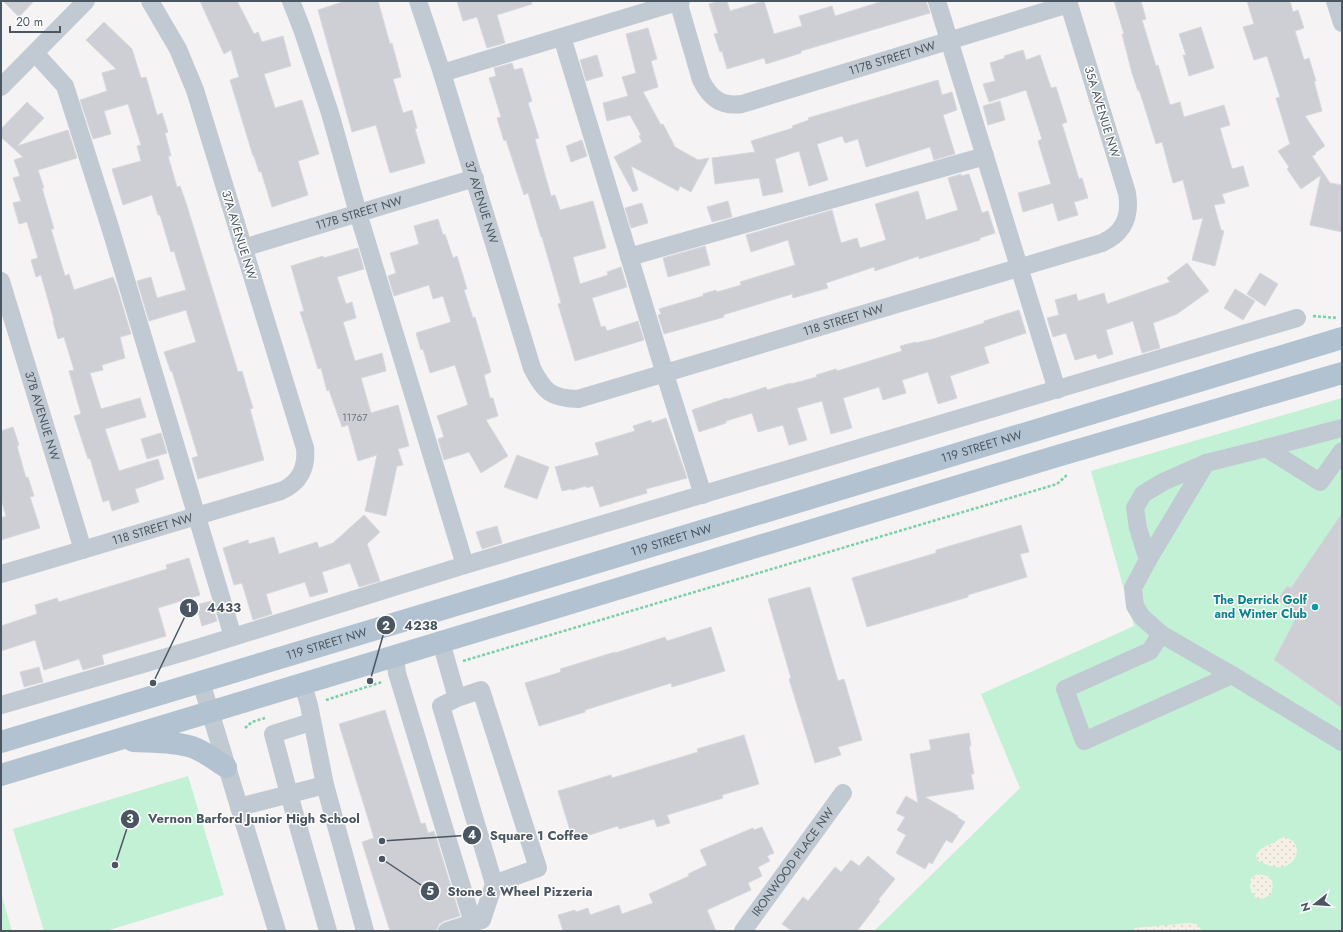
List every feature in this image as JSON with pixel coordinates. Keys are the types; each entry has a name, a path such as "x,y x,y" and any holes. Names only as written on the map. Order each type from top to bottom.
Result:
{"main road":[{"name":"119 STREET NW","path":"1,742 1342,338"},
{"path":"1,774 210,712 308,704 441,642 1054,457 1342,373"},
{"path":"118,740 173,743 186,746 200,751 226,767"}],"street":[{"path":"1,87 86,1"},
{"name":"37A AVENUE NW","path":"150,1 178,49 195,90 305,448 306,457 304,468 300,476"},
{"path":"291,1 330,113 358,213 465,565"},
{"name":"37 AVENUE NW","path":"418,1 442,73 532,368 541,384 548,392 555,396"},
{"path":"442,73 679,1"},
{"name":"117B STREET NW","path":"679,1 701,80 710,95 716,100 733,105 742,104 1069,3"},
{"path":"937,1 1057,390"},
{"path":"1335,1 1342,22"},
{"name":"35A AVENUE NW","path":"1069,3 1127,193 1128,206 1124,224"},
{"path":"562,37 704,495"},
{"path":"35,53 65,86 110,227 233,637"},
{"path":"629,257 985,156"},
{"name":"117B STREET NW","path":"243,248 474,178"},
{"name":"118 STREET NW","path":"555,396 566,399 578,399 1102,243 1116,235 1124,224"},
{"name":"37B AVENUE NW","path":"1,281 83,550"},
{"path":"2,699 191,650 465,565 1297,318"},
{"path":"1148,560 1138,528 1135,508 1143,494 1163,482 1206,463 1342,429"},
{"path":"1266,448 1320,482 1342,451"},
{"path":"1206,463 1133,588 1135,606 1142,617 1161,634 1342,742"},
{"name":"118 STREET NW","path":"1,574 281,491 288,488 300,476"},
{"path":"1161,634 1150,651 1065,689 1084,741 1232,675"},
{"path":"441,642 457,698"},
{"path":"396,664 473,923"},
{"path":"201,682 277,931"},
{"path":"447,931 482,920 494,884 441,706 457,698 481,690 538,868 494,884"},
{"path":"328,931 273,734 308,704 325,785 365,931"},
{"path":"239,808 325,785"},
{"name":"IRONWOOD PLACE NW","path":"743,931 843,792"}],"path":[{"path":"1297,318 1316,315 1342,318"},
{"path":"448,665 1057,484 1070,472"},
{"path":"308,704 378,684 396,664"},
{"path":"245,728 252,722 272,716"}],"green space":[{"path":"1342,398 1342,931 874,931 1020,788 981,694 1134,626 1091,471"},
{"path":"188,776 224,895 106,931 44,931 13,829"},
{"path":"1,893 12,931 1,931"}],"sand":[{"path":"1285,837 1293,841 1297,847 1295,858 1290,864 1283,867 1277,867 1258,861 1256,856 1257,853 1263,847"},
{"path":"1257,874 1269,877 1272,882 1273,886 1271,894 1265,898 1257,899 1251,890 1251,878"},
{"path":"1190,923 1197,924 1202,931 1133,931 1135,928"}],"building":[{"path":"3,1 34,1 19,17"},
{"path":"200,1 237,1 254,34 258,32 262,42 283,36 291,66 264,74 275,108 302,100 319,154 298,161 308,195 272,207 261,171 259,172 253,156 230,80 239,77 231,50 224,54"},
{"path":"345,1 378,1 390,44 392,43 401,77 393,79 403,113 412,110 417,128 415,129 425,163 390,173 376,125 352,132 318,10"},
{"path":"457,1 531,1 532,4 497,15 505,43 487,48 477,17 463,21"},
{"path":"727,1 730,11 764,1 774,34 802,26 799,16 832,6 835,16 883,1 926,1 930,13 801,51 801,53 766,64 764,58 727,69 722,51 720,52 714,34 718,33 709,4"},
{"path":"1114,1 1141,1 1146,19 1142,20 1170,105 1180,102 1184,117 1224,105 1230,125 1220,128 1232,169 1243,166 1249,186 1222,194 1225,203 1214,205 1221,230 1224,231 1215,266 1192,260 1203,218 1193,220 1183,180 1173,183 1162,142 1156,144 1132,73 1122,34 1124,34"},
{"path":"1247,1 1290,1 1293,12 1298,10 1304,28 1295,31 1304,60 1309,58 1316,81 1314,81 1322,111 1305,116 1325,146 1312,156 1330,183 1342,185 1342,232 1310,225 1321,175 1301,189 1287,169 1289,167 1278,151 1290,144 1276,98 1280,97 1267,56 1254,60 1243,27 1254,24"},
{"path":"104,22 132,49 141,78 146,77 157,115 162,113 168,132 165,133 171,156 168,156 177,187 180,186 187,206 238,372 242,371 253,408 250,409 264,460 198,479 192,458 198,456 172,371 171,372 164,352 196,342 186,310 149,321 137,281 151,277 157,298 186,290 174,251 171,252 160,215 158,215 152,195 123,205 112,169 141,161 137,146 141,145 128,104 104,111 111,134 93,139 80,100 107,91 102,73 116,69 86,40"},
{"path":"1201,27 1214,68 1189,76 1183,55 1186,55 1179,34"},
{"path":"648,28 657,59 651,61 658,87 643,92 675,147 698,160 709,158 691,192 680,186 678,191 631,166 638,190 633,192 614,157 642,142 639,136 641,135 630,115 607,121 603,103 628,96 622,77 636,73 626,34"},
{"path":"1023,50 1026,60 1040,55 1051,88 1056,87 1067,122 1062,124 1079,179 1082,178 1088,198 1074,202 1078,215 1058,221 1053,203 1023,212 1018,193 1051,184 1038,141 1042,139 1026,90 989,102 983,84 995,81 990,63 1005,58 1004,56"},
{"path":"597,55 603,76 586,81 580,60"},
{"path":"512,63 514,70 522,68 532,101 528,103 539,138 535,139 551,196 555,195 560,210 593,201 606,248 573,257 580,284 608,275 607,272 621,267 627,287 592,298 601,327 605,326 607,331 638,321 644,340 575,361 558,304 561,303 528,193 524,195 506,140 504,141 497,118 501,117 489,78 496,76 494,68"},
{"path":"938,80 942,95 952,92 957,110 943,115 955,154 934,160 930,147 866,167 858,139 845,143 842,136 817,144 828,180 809,186 799,151 775,159 783,192 763,196 759,178 715,184 712,158 755,152 751,141 793,128 792,126 809,120 808,118"},
{"path":"1000,101 1005,120 988,125 983,106"},
{"path":"27,102 44,118 17,146 68,130 77,158 38,170 54,229 51,229 65,276 69,274 74,290 113,277 131,334 120,337 125,358 102,365 103,370 90,373 101,409 140,398 146,417 105,429 119,471 158,459 164,479 135,489 139,502 112,511 109,500 103,502 90,458 88,459 74,416 81,414 69,371 74,370 64,337 58,339 41,275 36,277 31,260 38,258 27,222 19,224 13,203 21,201 13,178 20,176 14,160 23,157 1,137 1,129"},
{"path":"582,140 587,156 571,162 566,146"},
{"path":"961,174 961,176 969,174 982,213 988,211 995,233 980,238 980,240 919,259 919,256 875,271 874,267 826,283 828,288 793,298 792,294 723,315 724,317 664,334 658,315 661,314 659,309 703,296 703,294 716,290 717,292 741,285 740,282 795,265 788,240 751,252 746,235 832,210 841,243 857,238 860,248 886,240 875,204 918,191 926,220 958,210 948,178"},
{"path":"728,201 732,217 712,222 707,207"},
{"path":"642,203 648,223 631,228 625,208"},
{"path":"438,219 453,258 457,256 467,289 464,290 473,318 475,317 491,372 484,375 490,398 493,398 498,416 486,420 508,456 481,473 469,452 444,460 438,439 444,437 437,416 468,405 455,365 430,373 423,349 421,350 416,333 451,322 443,296 433,299 429,285 394,296 388,276 396,273 390,253 419,244 414,226"},
{"path":"705,246 710,265 668,277 663,258"},
{"path":"358,248 364,269 337,277 346,304 352,302 356,318 343,322 355,361 382,353 386,371 361,378 371,413 398,405 409,446 398,449 403,465 397,466 386,516 365,511 377,455 358,461 348,425 342,427 329,390 327,391 321,368 318,369 300,312 304,311 291,266 323,256 324,258"},
{"path":"1187,263 1209,291 1177,314 1153,323 1160,348 1142,353 1133,321 1106,330 1113,354 1098,359 1096,354 1075,360 1066,333 1053,337 1047,318 1059,315 1055,300 1076,294 1078,301 1104,293 1107,304 1170,282 1167,278"},
{"path":"1260,273 1278,284 1265,306 1247,294"},
{"path":"1235,289 1255,301 1243,320 1224,308"},
{"path":"1019,310 1026,333 984,347 989,363 950,376 957,398 938,404 928,372 902,380 906,393 883,400 879,387 843,398 852,428 831,434 822,401 797,408 807,440 789,445 783,425 758,432 752,413 726,421 726,423 699,432 692,410 766,387 767,390 817,377 816,375 836,369 837,371 902,351 900,346 933,339"},
{"path":"666,418 687,478 646,489 647,493 600,507 593,486 562,491 555,467 599,455 595,443 635,431 633,426 651,420 652,423"},
{"path":"13,427 19,445 17,446 26,478 28,477 34,496 30,497 40,528 1,540 1,518 6,516 1,499 1,431"},
{"path":"161,433 167,453 147,459 141,439"},
{"path":"517,455 549,467 537,499 504,487"},
{"name":"The Derrick Golf and Winter Club","path":"1342,513 1342,708 1274,660 1298,614 1277,600 1287,586 1291,588"},
{"path":"364,515 380,532 367,544 380,581 359,587 350,563 322,572 328,592 310,597 305,582 266,594 272,614 253,620 242,583 234,585 223,548 248,540 249,544 274,537 279,554 317,542 319,548 333,543"},
{"path":"1021,525 1029,552 1020,554 1027,577 968,595 968,597 867,627 852,578 936,553 936,550"},
{"path":"497,526 502,543 482,549 476,532"},
{"path":"189,558 200,595 158,608 166,636 102,655 104,664 83,670 79,659 44,670 35,640 1,651 1,626 37,614 35,605 57,598 59,602 167,569 166,565"},
{"path":"810,587 838,681 844,679 862,740 838,747 841,755 815,763 789,679 791,678 768,599"},
{"path":"211,601 217,621 202,626 196,605"},
{"path":"711,627 725,671 672,687 671,683 539,726 525,683 561,672 560,669 615,652 665,637 667,641"},
{"path":"39,667 43,682 24,687 20,672"},
{"path":"385,710 421,824 425,823 428,833 434,831 460,916 444,921 439,924 437,929 430,931 390,931 362,842 374,838 339,724"},
{"path":"969,733 971,746 969,746 974,774 971,774 974,789 925,797 958,816 957,817 965,822 952,843 946,840 932,864 929,862 925,869 896,853 906,835 897,830 905,817 896,813 906,796 918,803 910,754 931,750 929,740"},
{"path":"744,735 759,784 722,795 723,798 667,815 670,823 657,827 654,819 619,829 618,826 573,840 558,791 611,775 612,778 698,752 697,749"},
{"path":"762,827 774,853 767,856 770,861 758,867 762,876 748,883 751,890 707,910 716,931 563,931 558,915 588,908 590,915 619,905 622,914 653,903 649,894 689,876 688,874 707,865 700,850 753,828 754,830"},
{"path":"868,856 895,879 878,900 880,901 857,931 792,931 782,924 803,897 808,901 835,867 841,872 851,860 859,866"}],"place":[{"name":"The Derrick Golf and Winter Club","path":"1315,607"},
{"name":"4238","path":"370,681"},
{"name":"4433","path":"153,683"},
{"name":"Square 1 Coffee","path":"382,841"},
{"name":"Stone & Wheel Pizzeria","path":"382,859"},
{"name":"Vernon Barford Junior High School","path":"115,865"}]}
